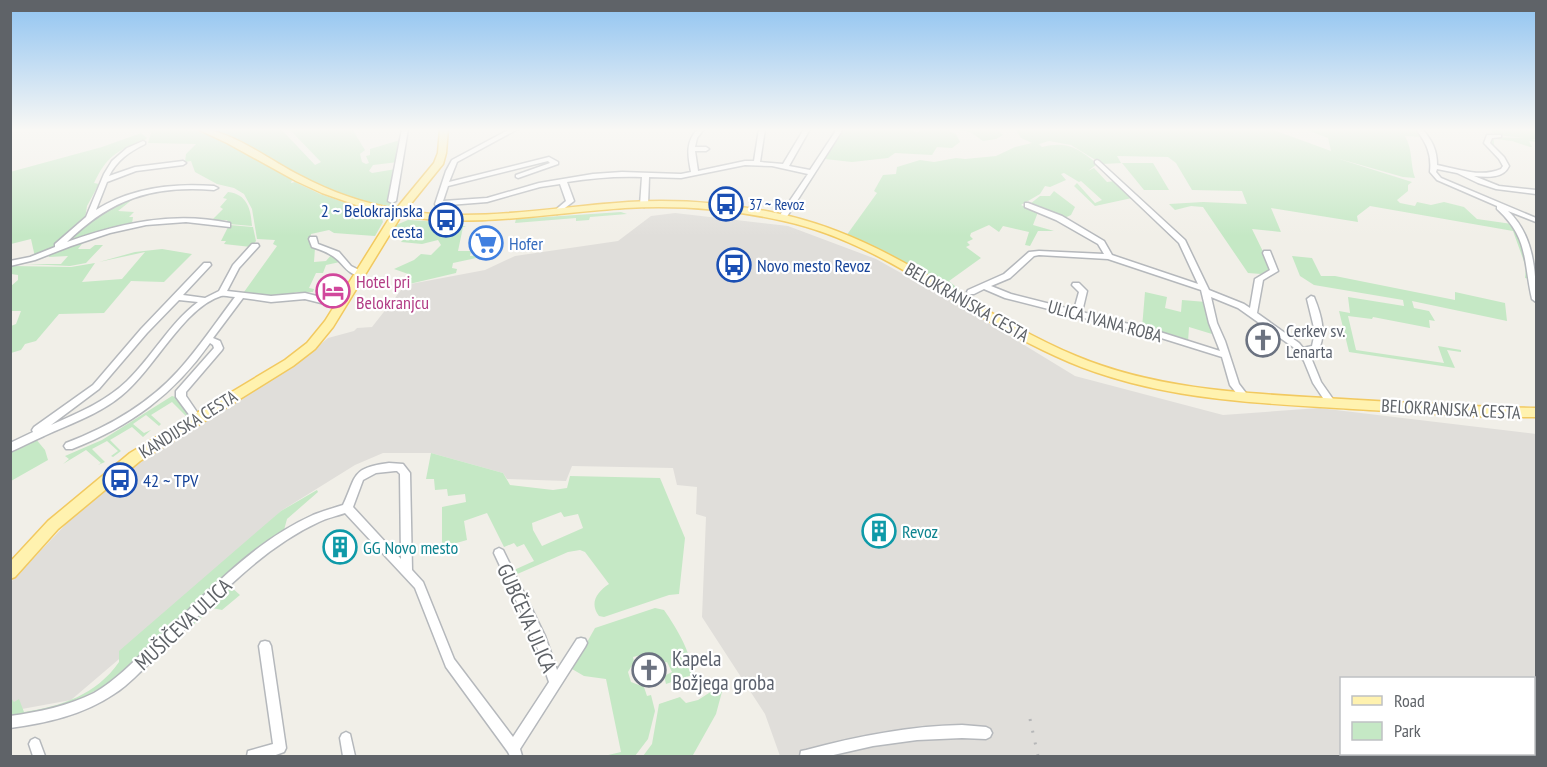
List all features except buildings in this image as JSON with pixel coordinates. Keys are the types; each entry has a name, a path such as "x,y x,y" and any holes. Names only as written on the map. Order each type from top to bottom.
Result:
{"main road":[{"name":"BELOKRANJSKA CESTA","path":"275,165 312,186 361,204 399,213 464,218 644,205 706,206 782,218 817,226 872,248 1021,334 1073,359 1132,379 1244,397 1462,411 1536,413"},
{"name":"KANDIJSKA CESTA","path":"10,573 53,525 135,457 305,352 317,341 380,238 437,165"}],"street":[{"path":"88,218 112,165"},
{"path":"104,181 135,169 169,165"},
{"path":"392,201 399,165"},
{"path":"453,165 439,202 443,206 487,200 563,181 609,174 681,176 731,165"},
{"path":"445,186 527,165"},
{"path":"518,176 553,165"},
{"path":"694,165 695,173"},
{"path":"773,165 810,172"},
{"path":"782,218 815,165"},
{"path":"1099,165 1182,242 1198,271 1224,355 1235,385 1244,397"},
{"path":"1505,165 1504,170 1492,175 1465,174 1434,166 1433,172 1439,179 1536,220"},
{"path":"1465,174 1498,188 1536,192"},
{"path":"644,205 646,175"},
{"path":"557,212 569,204 568,192 563,181"},
{"path":"54,249 88,218 110,206 143,193 173,188 214,188"},
{"path":"1493,202 1512,217 1521,228 1530,261 1536,298"},
{"path":"1028,206 1059,218 1101,243 1109,257"},
{"path":"10,264 39,257 54,249 108,230 145,222 186,218 227,225"},
{"path":"313,239 315,245 336,254 348,268 360,274"},
{"path":"222,293 236,267 255,246"},
{"path":"1253,313 1259,279 1274,272 1267,252"},
{"path":"971,292 1007,276 1032,254 1061,253 1109,257 1205,290 1253,313 1302,351 1317,383 1330,402"},
{"path":"13,446 64,412 96,387 144,331 207,265"},
{"path":"1076,285 1083,291 1077,314"},
{"name":"ULICA IVANA ROBA","path":"986,287 1008,296 1224,355"},
{"path":"13,446 93,411 119,394 204,300 222,293 271,299 305,296 341,305"},
{"path":"69,446 109,429 156,398 192,362 241,295"},
{"path":"178,297 204,300"},
{"path":"1302,351 1315,349 1319,345 1311,299"},
{"path":"196,418 180,393 188,381 219,348 217,343 208,339"},
{"path":"347,508 357,480 362,475 400,467 405,473 407,572"},
{"name":"GUBČEVA ULICA","path":"347,508 419,585 450,663 514,752 581,643"},
{"name":"MUŠIČEVA ULICA","path":"10,722 34,719 70,709 110,690 256,556 300,526 327,513 347,508"},
{"name":"GUBČEVA ULICA","path":"498,553 541,640 555,683"},
{"path":"253,756 280,748 265,646"},
{"path":"806,756 870,739 952,730 986,733"},
{"path":"346,738 349,756"}],"shaded area":[{"name":"Revoz","path":"675,213 788,226 876,259 967,310 1075,376 1223,415 1319,408 1536,434 1536,756 780,756 765,714 702,617 706,517 696,514 697,487 677,485 673,468 572,466 566,481 507,479 503,473 431,453 383,453 355,465 281,511 159,625 71,700 11,711 11,582 67,523 152,448 292,368 328,338 354,331 357,328 372,327 405,285 485,270 515,256 618,241 651,216"}],"green space":[{"path":"37,165 105,165 94,183 99,184 87,206 85,219 58,244 35,257 31,239 11,244 10,172"},
{"path":"192,165 266,165 287,176 292,180 291,183 295,182 320,194 381,215 383,222 375,236 334,233 329,230 311,234 310,240 315,248 314,262 326,261 332,254 340,262 326,265 323,273 316,273 309,288 314,289 313,292 297,292 278,297 244,292 277,246 273,244 275,240 257,239 252,209 244,194 234,188 217,184 195,172"},
{"path":"280,165 375,165 369,171 372,173 396,169 389,206 347,197 301,177"},
{"path":"904,165 1096,165 1088,171 1094,168 1107,182 1115,181 1132,198 1095,206 1074,186 1077,183 1095,203 1102,200 1081,181 1064,173 1061,174 1066,180 1050,187 1045,186 1040,194 1021,205 1038,212 1033,225 1054,231 1038,231 1030,246 1025,245 1029,232 1003,226 999,232 989,225 971,233 970,236 973,239 967,242 970,245 966,247 981,258 949,281 962,292 959,296 846,236 877,193 874,191 883,175 896,174 897,167"},
{"path":"1123,165 1154,165 1169,190 1144,190"},
{"path":"1177,165 1358,165 1412,182 1408,185 1408,191 1397,200 1400,203 1415,206 1417,202 1431,205 1444,202 1464,207 1477,219 1512,224 1520,232 1530,279 1525,278 1526,267 1513,231 1370,206 1357,216 1358,222 1271,208 1281,232 1252,229 1272,270 1261,274 1248,273 1203,207 1191,206 1175,210 1169,204 1203,202 1247,204 1242,191 1192,190"},
{"path":"1360,165 1412,165 1415,178 1403,177"},
{"path":"1054,191 1075,207 1071,215 1062,219 1030,204 1040,196 1050,196"},
{"path":"228,192 240,196 247,203 252,226 229,224 227,220 211,221 223,209 220,207 227,199 223,198"},
{"path":"133,199 118,211 134,212 129,217 133,217 132,224 66,243 105,212"},
{"path":"621,212 627,214 590,217 589,220 576,221 576,218 515,223 516,219"},
{"path":"408,220 458,223 466,227 463,227 458,251 471,251 470,256 495,254 453,263 452,268 457,269 456,273 398,287 411,275 394,269 414,260 421,254 431,255 441,245 438,240 422,244 401,242 410,230 403,229 395,236 388,235 396,225"},
{"path":"229,225 253,227 256,241 251,247 224,244 226,241 221,241"},
{"path":"85,240 78,249 90,249 95,245 103,245 86,263 70,266 26,264 61,264 68,256 49,257 48,255"},
{"path":"162,249 192,254 164,282 131,281 104,313 59,314 36,341 25,344 21,350 11,353 11,326 16,324 21,311 11,311 11,286 18,280 18,275 11,274 12,266 71,267 95,263 82,282 122,279 145,252 99,262 135,252"},
{"path":"1292,256 1312,258 1321,276 1335,276 1455,300 1455,292 1505,303 1507,321 1412,301 1414,308 1429,311 1435,321 1429,320 1430,328 1373,317 1372,319 1348,316 1356,350 1444,363 1438,346 1461,350 1461,352 1447,350 1455,368 1349,352 1339,311 1350,313 1348,297 1404,306 1403,300 1314,285 1300,276"},
{"path":"1145,292 1167,297 1165,308 1181,312 1182,300 1206,302 1212,334 1189,327 1188,342 1142,328"},
{"path":"172,396 179,398 188,413 186,416 172,402 151,415 161,424 159,426 146,415 133,424 144,433 151,430 143,437 132,427 110,440 121,451 113,457 111,456 118,451 107,441 92,449 105,462 98,465 101,463 86,450 63,464 69,459 65,456 102,440"},
{"path":"35,438 45,450 48,460 11,481 11,451"},
{"path":"431,453 503,473 510,485 553,490 567,488 570,476 660,478 685,538 679,594 669,595 604,617 599,616 595,607 596,598 609,584 585,552 580,550 568,552 515,575 514,570 534,561 524,544 517,547 514,543 504,547 487,513 464,521 467,540 442,547 442,507 466,502 465,494 448,496 447,489 435,490 434,479 426,479","holes":["561,512 564,517 578,514 583,528 542,546 533,530 532,523"]},
{"path":"317,490 318,492 287,519 284,530 252,554 110,683 70,704 11,716 11,698 14,702 19,699 24,712 65,702 100,683 119,662 119,651 281,511"},
{"path":"230,586 240,595 222,610 212,608 191,627 179,631"},
{"path":"655,608 664,610 678,633 689,657 692,675 666,684 664,676 672,672 667,662 659,664 652,662 649,653 633,657 634,662 628,672 631,682 644,687 647,696 651,695 655,711 648,739 635,756 604,756 621,752 606,679 584,676 572,669 595,628"},
{"path":"720,686 723,688 716,714 693,755 643,756 652,744 659,704 680,697 686,703 698,700"}],"railway":[{"path":"1030,719 1038,756"}],"place":[{"name":"37 ~ Revoz","path":"726,204"},
{"name":"2 ~ Belokrajnska cesta","path":"446,220"},
{"name":"Hofer","path":"486,243"},
{"name":"Novo mesto Revoz","path":"734,265"},
{"name":"Hotel pri Belokranjcu","path":"333,291"},
{"name":"Cerkev sv. Lenarta","path":"1263,340"},
{"name":"42 ~ TPV","path":"120,480"},
{"name":"Revoz","path":"879,531"},
{"name":"GG Novo mesto","path":"340,547"},
{"name":"Kapela Božjega groba","path":"649,670"}]}
